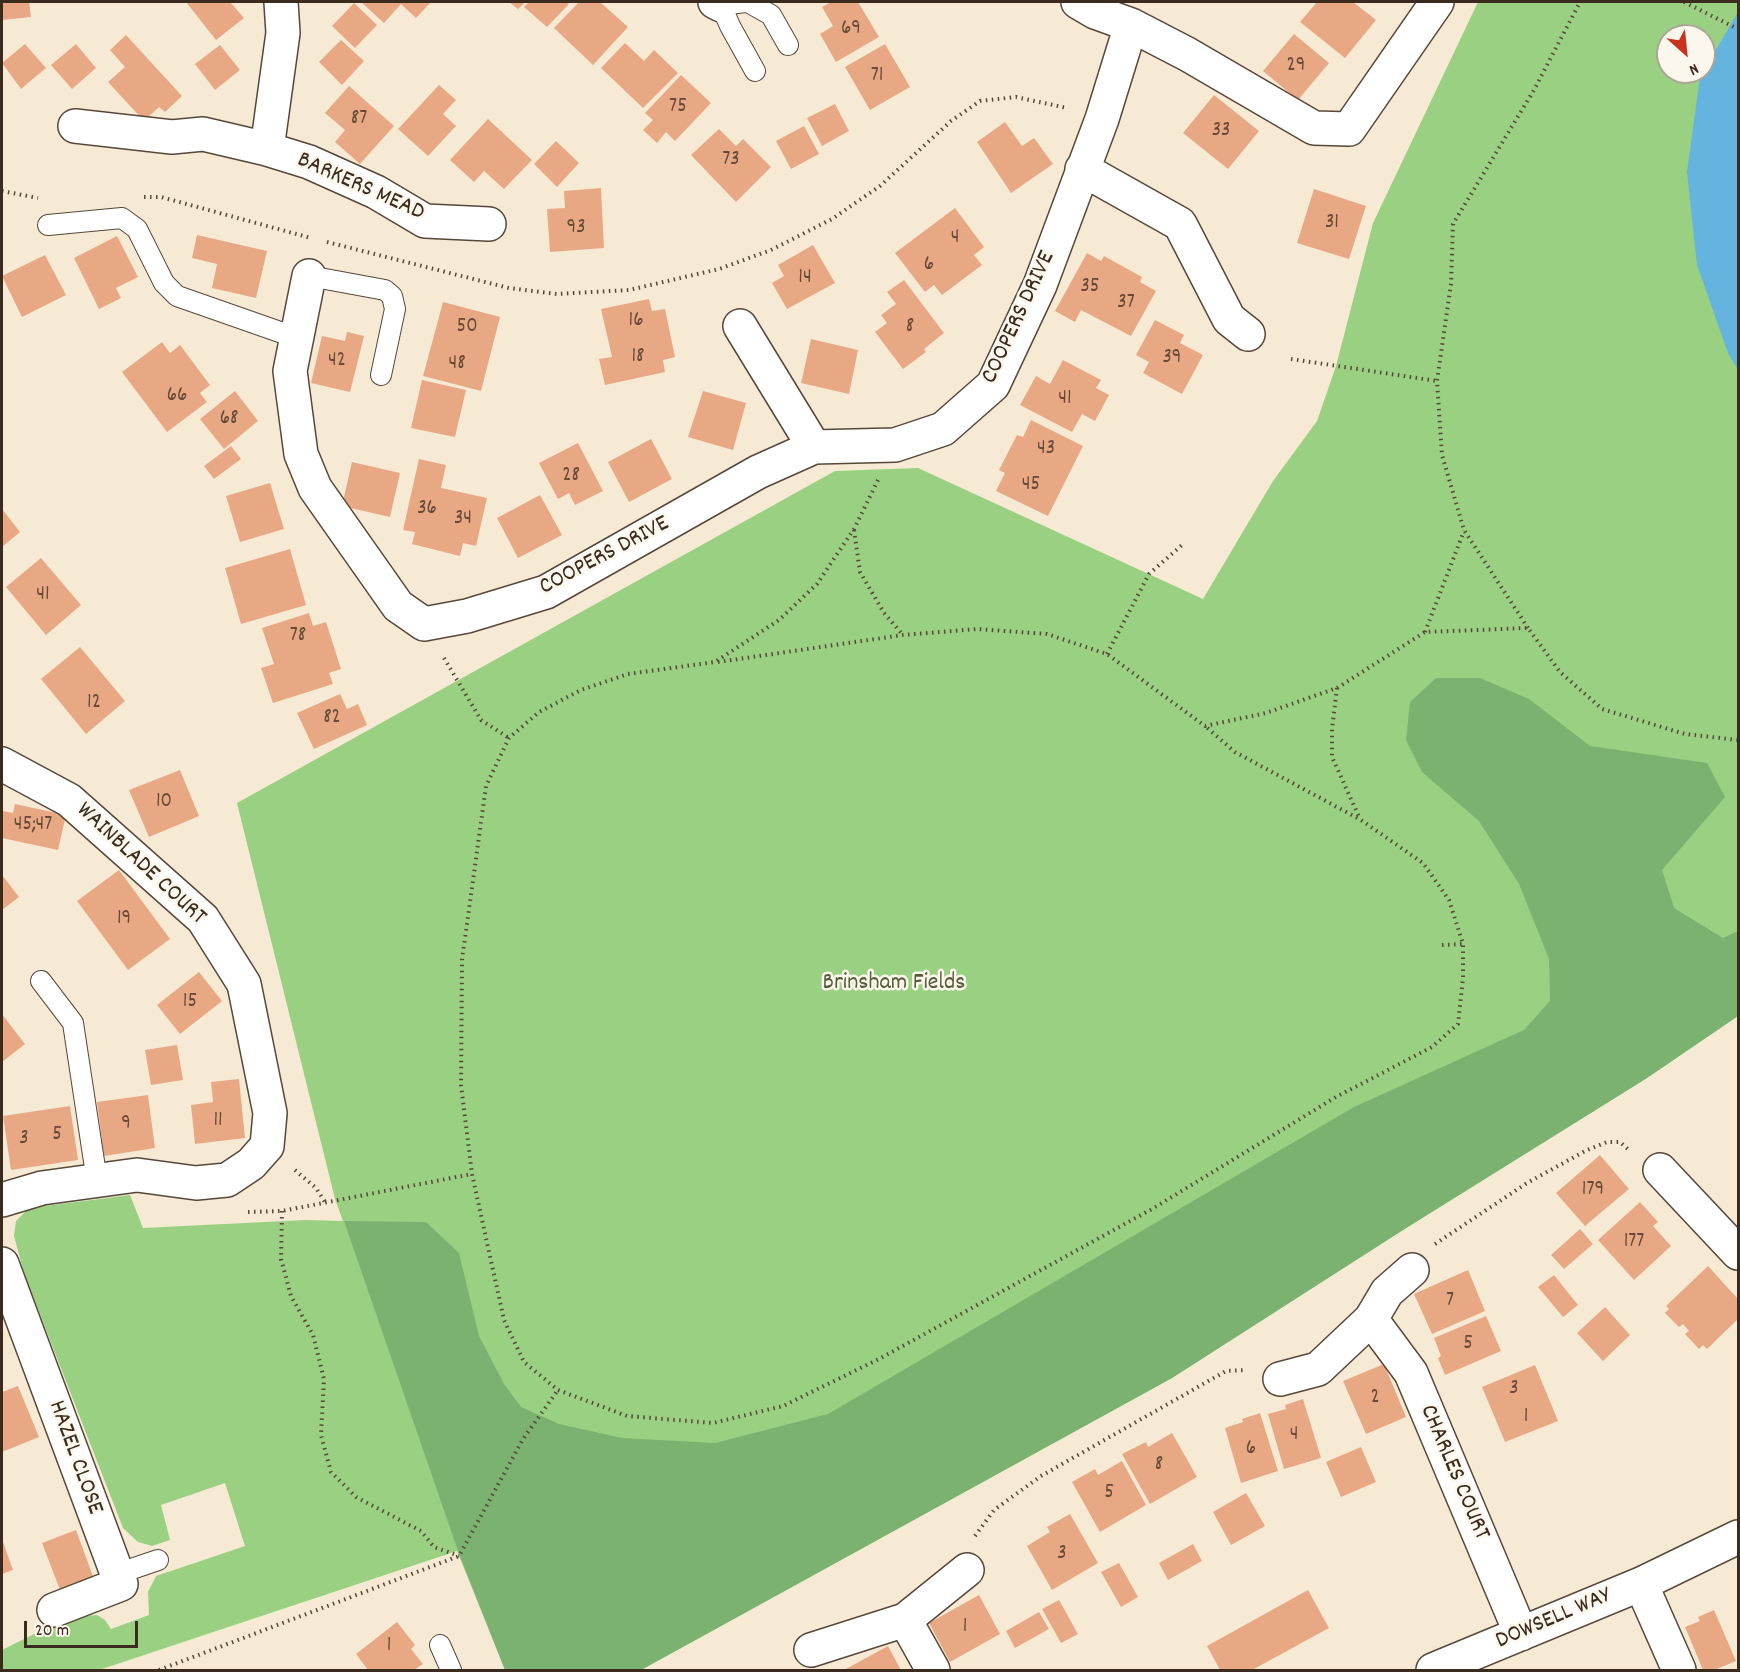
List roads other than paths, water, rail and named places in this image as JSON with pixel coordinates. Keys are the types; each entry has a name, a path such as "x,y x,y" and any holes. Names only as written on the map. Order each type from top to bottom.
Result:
{"street":[{"name":"BARKERS MEAD","path":"267,149 284,33 281,2"},
{"path":"1078,2 1095,12 1131,25 1187,54 1314,128 1349,129 1437,2"},
{"name":"COOPERS DRIVE","path":"297,338 290,371 301,453 315,488 398,606 424,624 467,616 546,592 758,472 814,447 895,446 943,429 993,385 1040,285 1102,119 1131,25"},
{"name":"BARKERS MEAD","path":"75,126 172,137 203,134 267,149 309,162 376,192 425,221 489,224"},
{"path":"1082,169 1179,224 1229,319 1248,334"},
{"path":"297,338 309,276"},
{"path":"740,326 814,447"},
{"name":"WAINBLADE COURT","path":"2,764 69,800 203,918 244,984 270,1113 267,1146 251,1164 227,1180 196,1183 137,1175 97,1181"},
{"path":"1660,1170 1738,1253"},
{"path":"2,1200 42,1188 97,1181"},
{"name":"HAZEL CLOSE","path":"2,1264 117,1574"},
{"path":"1280,1379 1318,1369 1371,1319 1387,1292 1412,1270"},
{"name":"CHARLES COURT","path":"1371,1319 1411,1374 1521,1634"},
{"name":"DOWSELL WAY","path":"1433,1671 1641,1584 1738,1537"},
{"path":"811,1650 905,1620 967,1570"},
{"path":"54,1610 121,1584 117,1574"},
{"name":"DOWSELL WAY","path":"1641,1584 1679,1671"},
{"path":"905,1620 933,1671"}],"lane":[{"path":"755,70 730,26 732,2 771,15 788,45"},
{"path":"48,225 122,218 137,230 164,283 177,296 297,338"},
{"path":"309,276 385,290 392,296 395,309 381,375"},
{"path":"40,981 73,1023 97,1181"},
{"path":"117,1574 158,1560"},
{"path":"440,1645 451,1671"}],"water":[{"path":"1738,12 1738,370 1728,353 1697,265 1687,172 1699,84 1716,84 1716,50"}],"park label":[{"name":"Brinsham Fields","path":"894,985"}]}
